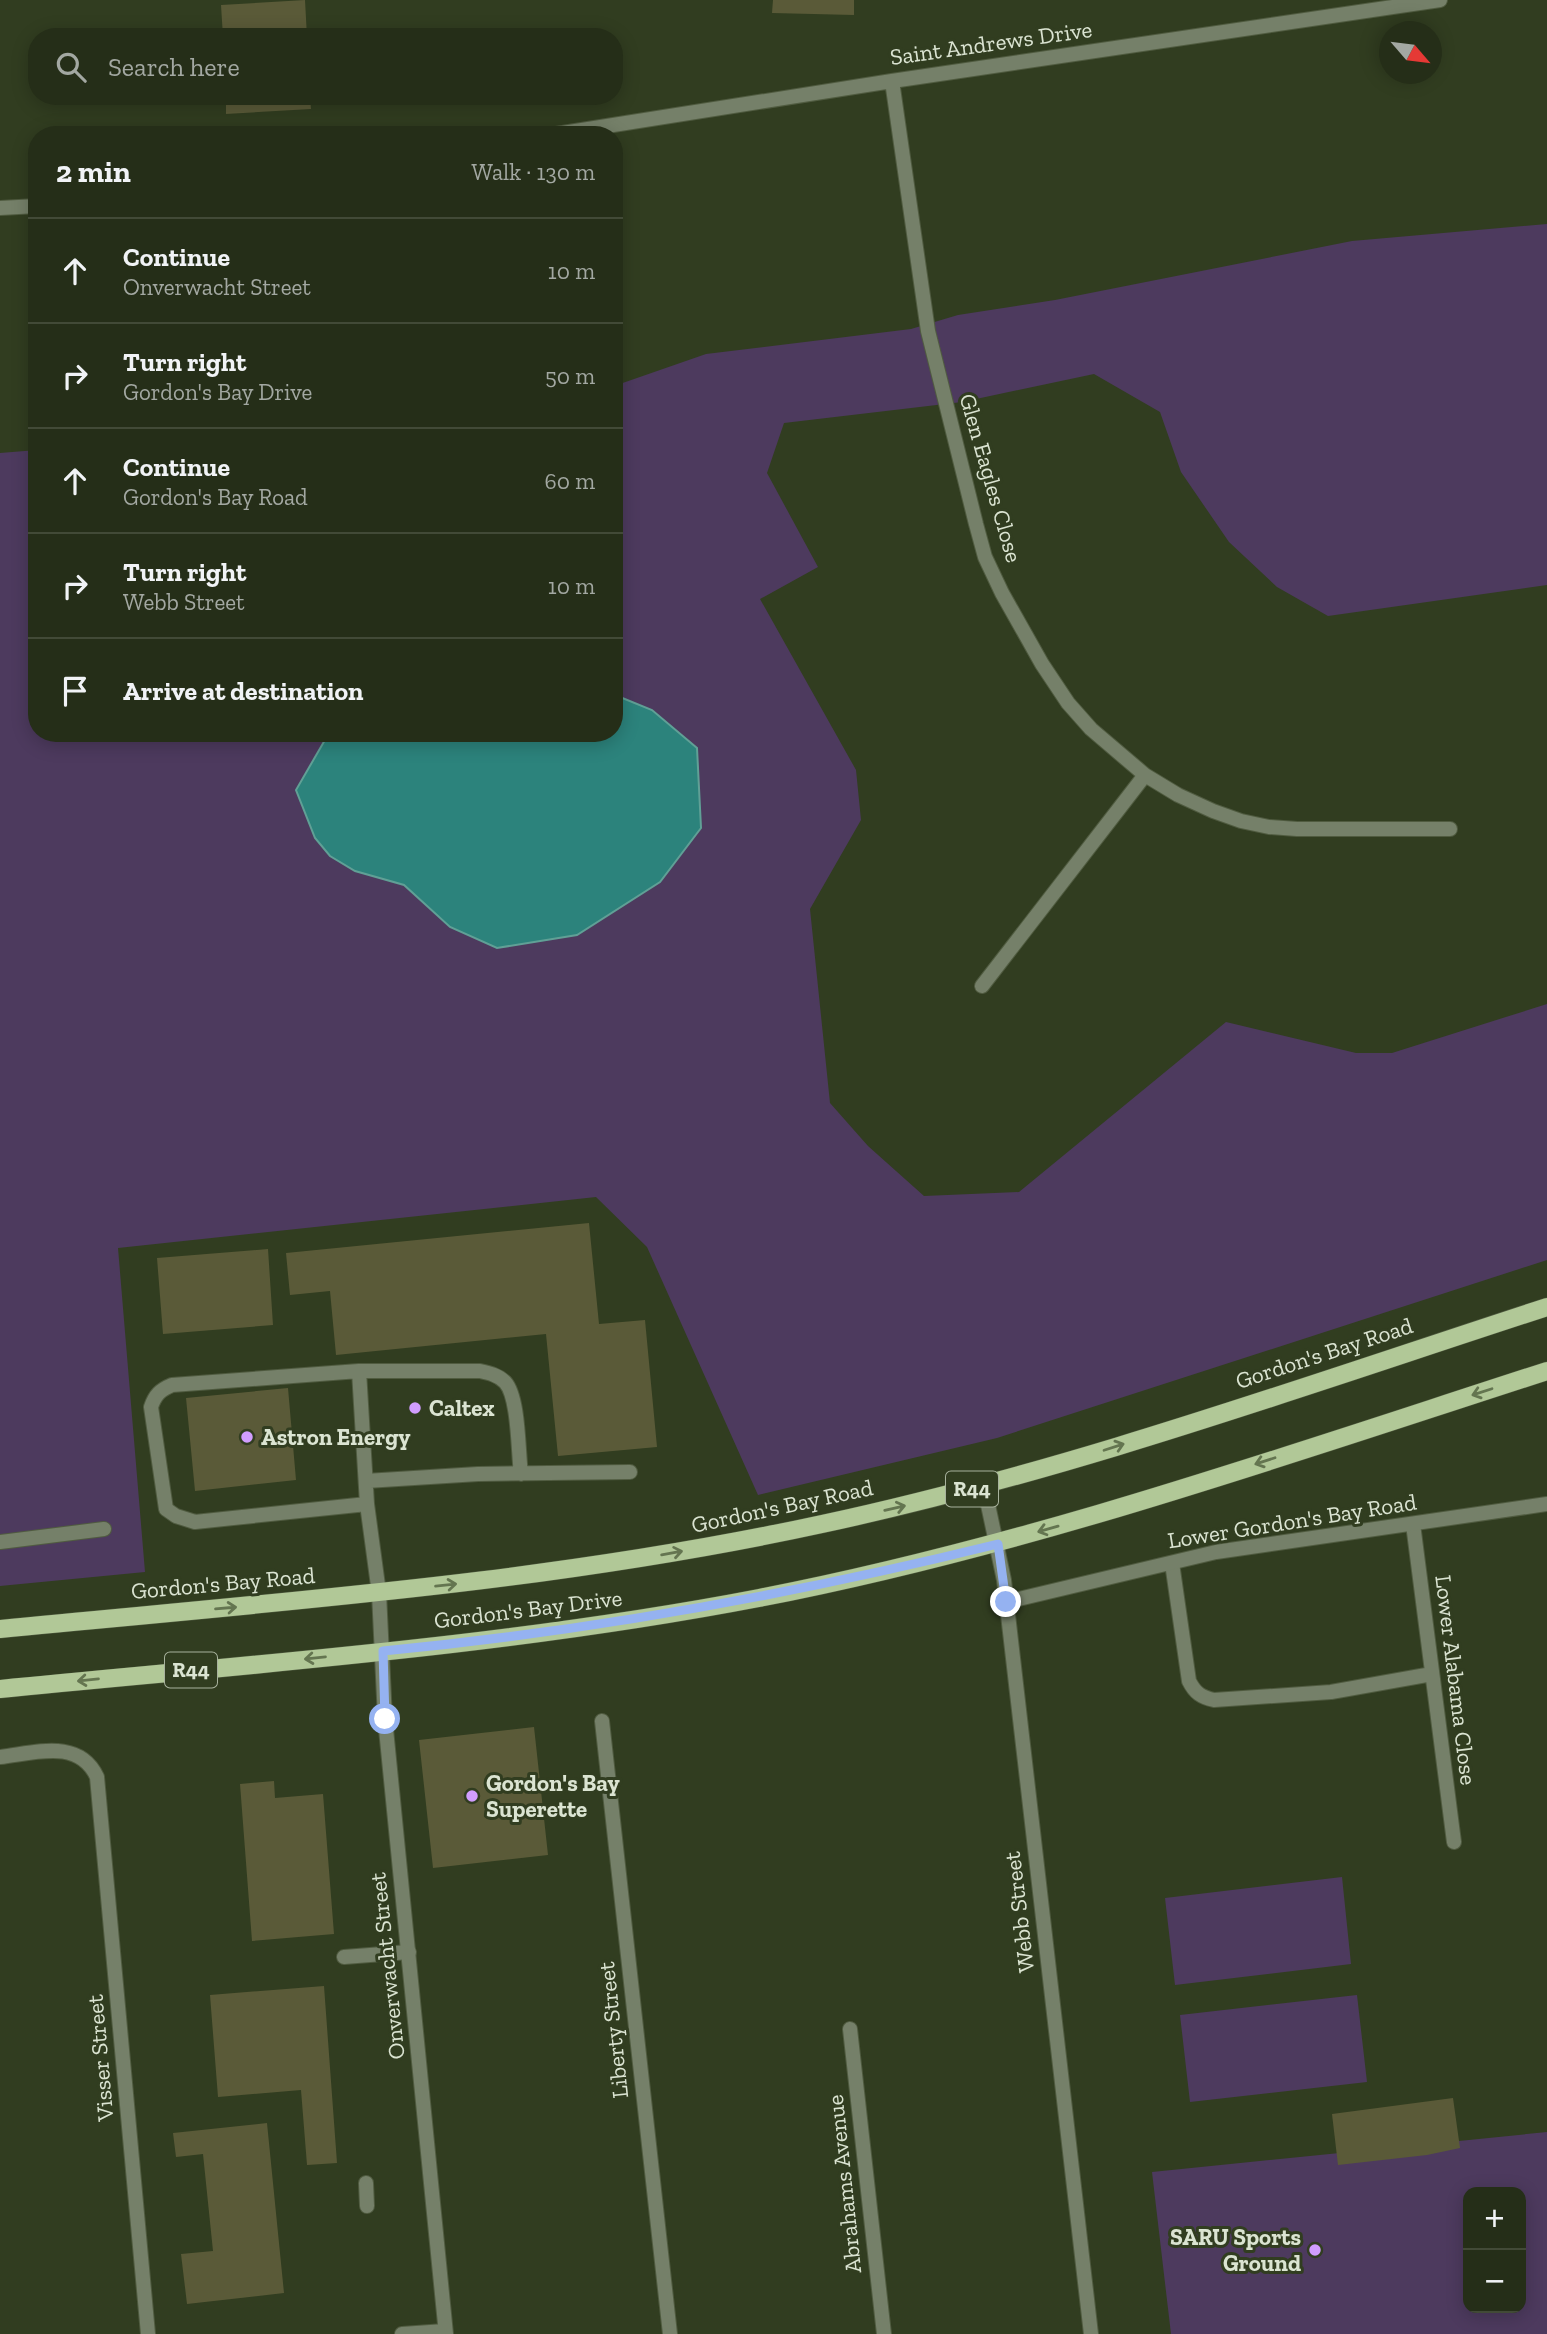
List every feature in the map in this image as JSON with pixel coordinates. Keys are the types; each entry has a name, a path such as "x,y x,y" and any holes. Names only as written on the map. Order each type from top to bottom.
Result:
{"main road":[{"name":"Gordon's Bay Road","path":"0,1629 379,1592 595,1566 835,1521 984,1486 1093,1454 1547,1307"},
{"name":"R44","path":"998,1544 1143,1501 1547,1371"},
{"name":"Gordon's Bay Drive","path":"383,1651 483,1641 679,1613 838,1582 998,1544"},
{"name":"R44","path":"0,1689 383,1651"}],"street":[{"name":"Saint Andrews Drive","path":"607,126 1440,0"},
{"name":"Glen Eagles Close","path":"892,81 928,331 985,557 1002,593 1061,693 1091,729 1145,775 1178,795 1213,811 1269,827 1450,830"},
{"path":"0,208 28,206"},
{"path":"982,986 1145,775"},
{"path":"367,1504 195,1522 176,1516 166,1509 151,1408 154,1398 161,1390 172,1385 359,1371 480,1371 498,1376 508,1384 513,1399 521,1474"},
{"name":"Onverwacht Street","path":"359,1371 367,1504 379,1592 385,1719 446,2332"},
{"path":"366,1481 468,1475 630,1472"},
{"name":"Webb Street","path":"984,1486 998,1544 1006,1602 1091,2334"},
{"name":"Lower Gordon's Bay Road","path":"1006,1602 1216,1552 1547,1504"},
{"name":"Lower Alabama Close","path":"1413,1524 1454,1842"},
{"path":"0,1542 104,1530"},
{"path":"1172,1563 1189,1681 1195,1692 1204,1697 1214,1700 1331,1692 1432,1674"},
{"name":"Liberty Street","path":"602,1721 670,2334"},
{"name":"Visser Street","path":"0,1757 71,1752 83,1757 92,1766 97,1777 148,2334"},
{"path":"344,1957 409,1952"},
{"name":"Abrahams Avenue","path":"850,2029 884,2334"},
{"path":"366,2183 368,2206"},
{"path":"402,2334 446,2332"}],"shaded area":[{"path":"1547,224 1547,585 1328,616 1277,587 1229,542 1181,472 1160,412 1094,374 962,402 784,423 767,473 818,567 760,599 856,770 861,820 810,909 830,1103 868,1146 924,1196 1019,1192 1226,1022 1356,1053 1392,1053 1547,1004 1547,1260 997,1438 758,1495 647,1247 596,1197 118,1248 145,1572 0,1586 0,453 28,451 28,742 623,742 623,383 706,354 911,329 958,315 1055,300 1352,241"},
{"path":"1342,1877 1351,1964 1175,1985 1165,1898"},
{"path":"1357,1995 1367,2082 1190,2102 1180,2015"},
{"name":"SARU Sports Ground","path":"1547,2132 1547,2334 1171,2334 1152,2172"}],"water":[{"path":"623,698 652,710 697,748 701,828 660,882 577,935 497,948 450,927 404,885 355,871 330,856 315,838 296,790 324,742 623,742"}],"building":[{"path":"305,0 307,28 222,28 221,5"},
{"path":"773,0 854,0 854,15 772,13"},
{"path":"226,105 311,105 311,109 226,114"},
{"path":"589,1223 599,1324 645,1320 657,1447 558,1456 546,1334 336,1355 330,1291 290,1295 286,1253"},
{"path":"268,1249 273,1325 163,1334 157,1258"},
{"path":"288,1388 296,1480 195,1491 186,1398"},
{"path":"534,1727 548,1855 433,1868 419,1740"},
{"path":"274,1781 275,1798 323,1794 334,1934 252,1941 240,1784"},
{"path":"324,1986 337,2163 307,2165 301,2090 218,2097 210,1995"},
{"path":"1453,2098 1460,2148 1427,2155 1338,2165 1332,2114"},
{"path":"267,2123 284,2293 187,2304 181,2254 213,2251 203,2154 176,2157 173,2133"}],"place":[{"name":"Caltex","path":"415,1408"},
{"name":"Astron Energy","path":"247,1437"},
{"name":"Gordon's Bay Superette","path":"472,1796"},
{"name":"SARU Sports Ground","path":"1315,2250"}],"route":[{"path":"385,1719 383,1651 483,1641 679,1613 838,1582 998,1544 1006,1602"}]}
